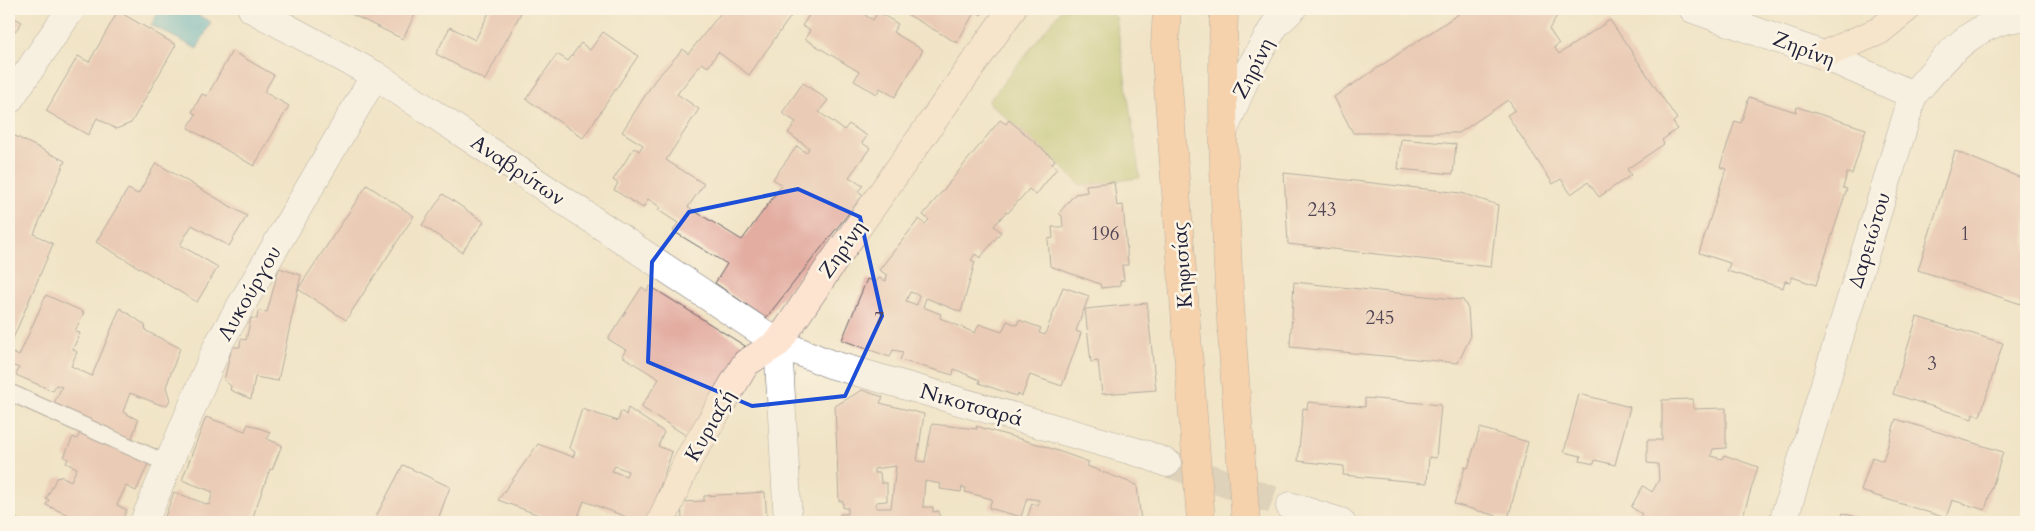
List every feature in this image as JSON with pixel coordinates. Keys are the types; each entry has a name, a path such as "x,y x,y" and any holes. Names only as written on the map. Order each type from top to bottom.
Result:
{"main road":[{"name":"Κηφισίας","path":"1167,9 1165,46 1201,522"},
{"path":"1224,9 1223,134 1226,212 1246,522"}],"street":[{"path":"9,100 71,9"},
{"name":"Αναβρύτων","path":"252,9 375,75 778,343"},
{"name":"Ζηρίνη","path":"778,343 828,269 1012,9"},
{"name":"Ζηρίνη","path":"1223,134 1248,72 1275,25 1292,9"},
{"name":"Ζηρίνη","path":"1693,9 1823,55 1913,95"},
{"path":"1823,55 1879,30 1906,9"},
{"name":"Δαρειώτου","path":"1783,522 1913,95 1948,54 1977,30 2009,17 2026,17"},
{"name":"Λυκούργου","path":"144,522 218,345 375,75"},
{"path":"778,343 788,522"},
{"name":"Νικοτσαρά","path":"778,343 830,364 1147,455 1167,463"},
{"name":"Κυριαζή","path":"661,522 688,460 746,363 778,343"},
{"path":"1290,506 1341,522"}],"lane":[{"path":"9,392 168,464"}],"highlighted area":[{"path":"798,189 860,217 882,316 845,396 752,406 648,362 652,262 689,212"}],"green space":[{"path":"1062,9 1105,9 1116,17 1140,178 1080,185 1055,160 988,102"}],"water":[{"path":"160,9 186,9 211,22 197,49 151,25"}],"building":[{"path":"354,9 417,10 403,39 351,14"},
{"path":"491,9 523,9 485,80 436,54 450,27 475,40"},
{"path":"724,9 796,9 749,75 718,52 708,67 702,63 677,94 699,109 666,160 704,184 688,207 742,240 782,185 773,179 797,146 806,153 809,148 788,133 796,122 782,113 803,83 828,100 819,112 844,130 849,124 867,136 862,143 870,148 849,177 863,186 858,191 863,195 766,318 715,283 727,264 673,231 678,223 658,210 660,207 648,199 643,208 614,190 618,183 613,180 634,148 639,151 643,145 622,132 655,80 683,49 688,54"},
{"path":"813,9 869,9 865,15 873,20 878,12 898,24 893,32 923,50 895,97 880,88 877,94 854,81 859,72 805,39 810,30 802,26"},
{"path":"898,9 984,9 981,15 975,11 957,43"},
{"path":"1466,9 1561,9 1549,29 1559,44 1554,47 1559,54 1610,20 1677,119 1673,122 1677,129 1662,140 1664,144 1627,169 1631,175 1599,197 1588,182 1571,194 1561,179 1553,184 1507,115 1515,110 1508,100 1459,133 1353,133 1334,97"},
{"path":"118,11 176,45 131,123 116,129 97,118 88,135 46,111 78,56 89,62"},
{"path":"9,15 22,22 9,40"},
{"path":"603,32 638,56 583,138 526,99 557,54 568,61 581,43 590,50"},
{"path":"232,51 274,75 264,92 289,106 254,166 188,128 196,114 192,112 202,94 207,96"},
{"path":"1749,97 1796,112 1797,107 1866,129 1852,174 1847,173 1843,188 1847,189 1816,285 1792,277 1790,282 1785,281 1783,288 1727,271 1730,263 1699,253 1726,169 1720,167 1735,121 1741,123"},
{"path":"1000,120 1006,124 1009,120 1055,160 1052,164 1057,168 1036,195 1029,189 1008,213 1006,212 994,226 1001,232 980,258 975,254 971,260 975,262 961,312 926,298 923,307 941,314 940,318 975,333 979,324 1002,332 1007,321 1017,325 1019,320 1041,328 1039,333 1045,335 1063,287 1089,296 1076,331 1081,333 1062,386 1030,375 1022,396 1017,394 1016,396 979,383 980,380 954,369 953,375 900,360 903,352 893,350 890,357 842,340 867,279 876,282 879,278 886,281 887,275 879,270 919,219 925,224 929,220 923,215","holes":["910,292 919,295 917,305 906,301"]},
{"path":"9,133 65,161 34,234 53,244 12,341 9,339"},
{"path":"1401,139 1456,144 1453,174 1398,169"},
{"path":"1955,151 2026,180 2026,286 2021,304 1918,270"},
{"path":"156,163 247,216 229,246 192,225 180,245 218,267 197,302 96,242 128,189 138,194"},
{"path":"1284,173 1461,193 1498,205 1491,267 1288,244"},
{"path":"1114,182 1117,206 1123,205 1128,265 1122,265 1124,280 1120,281 1120,286 1101,288 1100,284 1050,266 1048,239 1053,238 1052,227 1063,227 1062,216 1059,213 1075,194 1087,192 1086,185"},
{"path":"367,185 414,216 346,320 298,289"},
{"path":"443,194 484,222 462,252 422,225"},
{"path":"279,268 301,275 278,381 255,377 251,399 230,390 231,386 224,380 232,347 240,347 241,339 246,340 251,318 257,319 258,311 267,312"},
{"path":"1294,282 1463,300 1468,309 1470,338 1458,363 1290,347"},
{"path":"650,286 745,346 687,436 641,407 659,379 622,356 626,350 608,339 642,287 647,291"},
{"path":"46,295 84,312 75,331 80,333 73,349 77,352 71,366 92,376 120,308 145,325 146,331 180,348 166,387 170,400 167,405 161,405 130,393 123,412 138,420 131,441 53,405 62,387 56,385 53,391 16,375 19,368 14,366 9,382 9,351 19,356"},
{"path":"1147,303 1156,390 1102,394 1098,361 1091,362 1085,309"},
{"path":"1917,317 2003,343 1980,416 1973,414 1972,419 1893,394"},
{"path":"862,390 883,397 880,403 924,414 917,461 925,462 932,424 977,429 976,426 1044,446 1089,462 1087,466 1137,485 1141,522 1026,522 1032,503 1038,506 1039,500 1027,498 1021,517 989,508 992,499 965,492 966,488 962,487 961,492 940,489 941,484 925,481 923,507 933,507 933,512 939,511 940,522 840,522 840,514 848,514 848,508 843,508 843,501 839,501 835,406","holes":["896,466 891,508 876,508 876,502 887,501 887,483 881,483 880,473 874,473 874,469"]},
{"path":"1579,394 1630,407 1615,465 1595,460 1594,464 1580,461 1581,456 1564,452"},
{"path":"1365,398 1441,405 1436,458 1429,457 1427,483 1343,475 1344,466 1298,461 1303,408 1307,409 1308,402 1365,407"},
{"path":"1693,399 1694,409 1726,408 1726,448 1713,449 1711,456 1722,459 1724,455 1758,467 1741,522 1637,522 1642,514 1631,507 1643,486 1652,492 1659,480 1658,464 1647,463 1647,440 1662,440 1662,400"},
{"path":"628,408 664,432 658,446 672,452 648,522 640,522 584,501 576,522 558,522 498,500 538,444 573,457 575,452 569,448 582,409 618,421 621,411 626,415","holes":["615,466 628,471 626,476 612,471"]},
{"path":"206,417 245,431 248,424 270,432 267,439 282,445 272,470 270,469 251,522 163,522 174,492 209,505 213,492 182,480"},
{"path":"1896,419 2003,452 1985,510 1952,500 1946,518 1861,491 1872,457 1883,461"},
{"path":"1480,428 1528,442 1508,519 1454,504 1465,467 1468,468"},
{"path":"80,433 148,464 136,491 126,486 117,505 127,510 121,522 84,522 46,505 49,500 46,499 57,477 60,478 61,476 71,481 77,468 66,463 68,459 64,457 73,437 77,439"},
{"path":"403,465 450,487 437,522 373,522"},
{"path":"765,492 767,522 673,522 674,519 682,519 681,502 704,501 704,496"},
{"path":"1843,513 1872,522 1840,522"},
{"path":"9,515 23,522 9,522"},
{"path":"468,518 479,522 466,522"}],"tunnel":[{"path":"1167,463 1290,506"}]}
